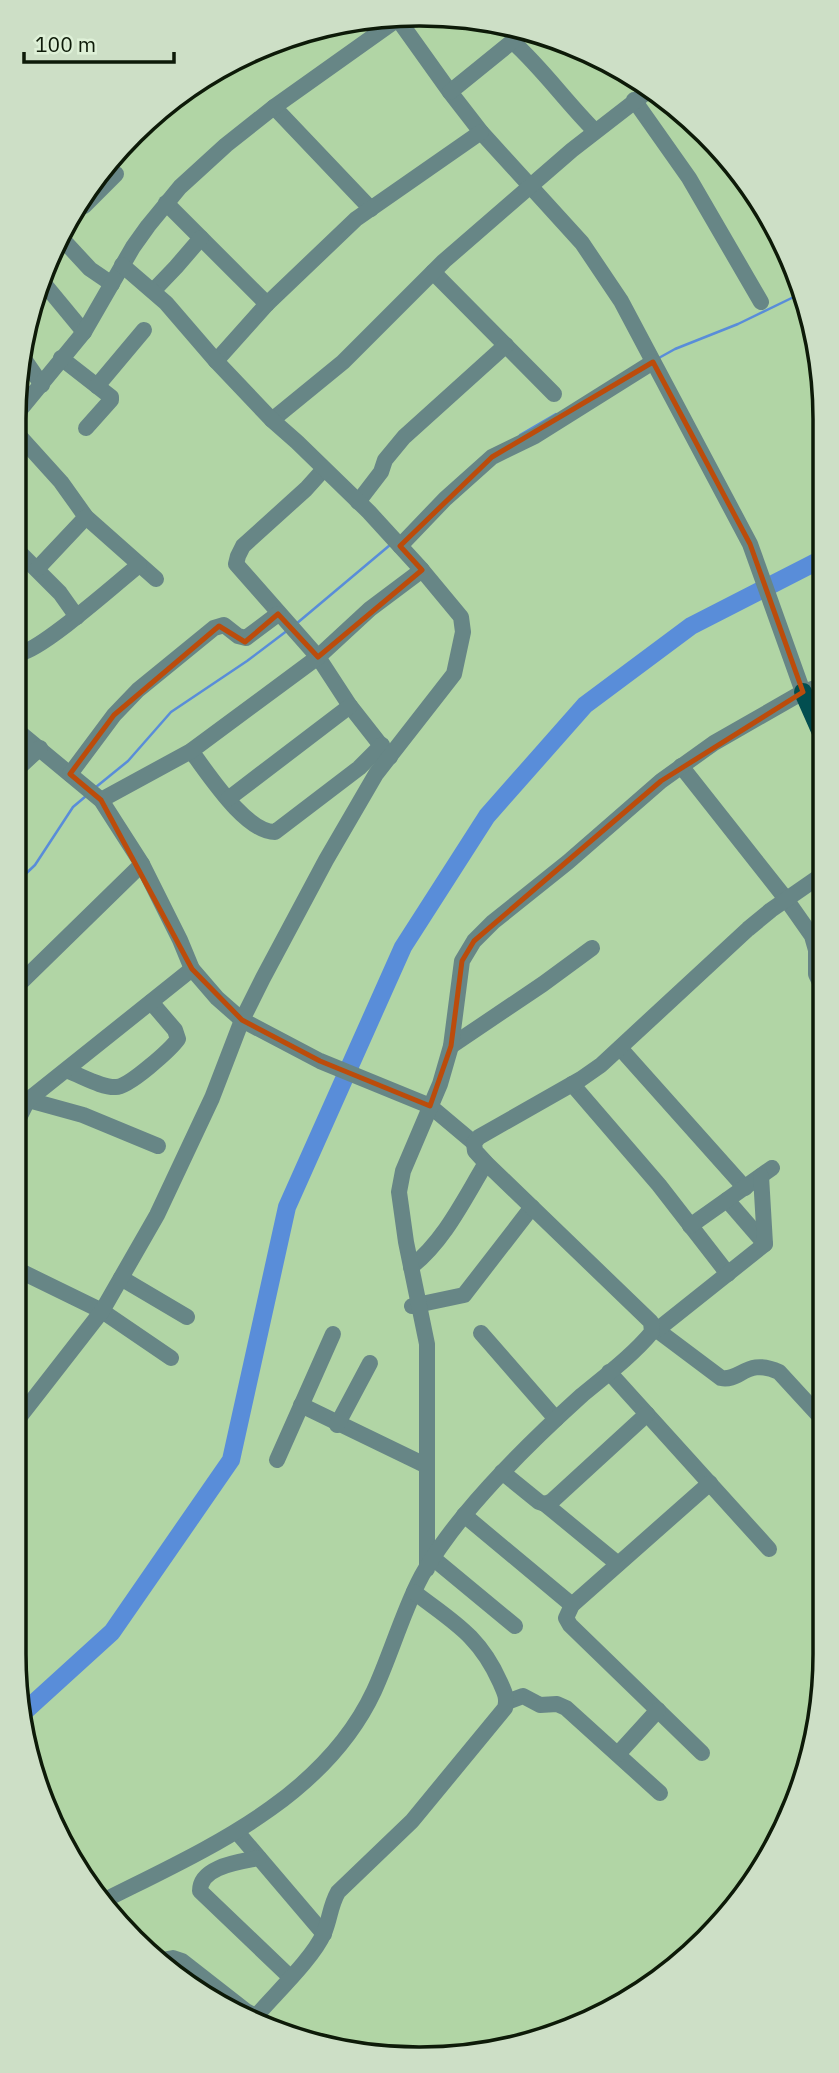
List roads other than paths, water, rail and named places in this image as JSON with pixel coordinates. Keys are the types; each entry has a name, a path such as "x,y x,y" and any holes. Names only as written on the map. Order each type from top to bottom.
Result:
{"main road":[{"path":"803,692 813,715"}],"street":[{"path":"405,27 481,132 582,243 621,302 750,544 803,692"},
{"path":"27,403 85,332 122,265 166,203 217,153 274,107 382,28"},
{"path":"450,92 516,39"},
{"path":"520,40 570,106 594,131"},
{"path":"272,420 343,362 433,272 594,131 641,95"},
{"path":"635,100 689,178 761,302"},
{"path":"274,107 371,209"},
{"path":"216,361 267,304 330,242 371,209 481,132"},
{"path":"106,183 116,174"},
{"path":"166,203 267,304"},
{"path":"153,290 201,238"},
{"path":"68,245 90,269 112,284"},
{"path":"122,265 153,290 272,420 385,530 461,617 463,632 454,674 386,751 359,768 275,832 259,829 228,799 191,751"},
{"path":"433,272 554,394"},
{"path":"49,289 85,332"},
{"path":"97,386 144,330"},
{"path":"358,502 374,483 385,460 404,437 506,345"},
{"path":"61,359 109,395 111,400 86,428"},
{"path":"401,548 445,499 492,457 535,436 652,361"},
{"path":"30,368 42,385"},
{"path":"26,443 61,482 86,517 156,579"},
{"path":"324,469 243,546 236,564 298,632 350,706 386,751"},
{"path":"37,569 86,517"},
{"path":"26,561 60,593 77,617"},
{"path":"26,652 77,617 139,565"},
{"path":"99,798 191,751 318,657 370,609 422,570"},
{"path":"74,776 114,715 138,690 214,628 224,625 238,636 246,638 281,616"},
{"path":"430,1564 427,1344 416,1306 399,1192 403,1171 440,1084 451,1046 462,961 474,941 661,780 714,743 813,689"},
{"path":"228,799 350,706"},
{"path":"26,737 99,798 142,864 192,969 217,998 242,1020 269,1036 358,1077 430,1106 474,1143 475,1151 486,1163 655,1328 721,1378 732,1378 750,1368 770,1367 779,1372 813,1409"},
{"path":"26,761 40,748"},
{"path":"26,1409 102,1311 157,1215 212,1098 242,1020 326,860 376,775 386,751"},
{"path":"681,766 786,899 813,940"},
{"path":"26,977 142,864"},
{"path":"474,1143 479,1137 601,1065 748,929 813,880"},
{"path":"451,1046 592,948"},
{"path":"26,1095 68,1071 192,969"},
{"path":"68,1071 112,1087 120,1087 130,1081 178,1038 175,1030 151,1002"},
{"path":"620,1048 745,1188"},
{"path":"572,1084 728,1274"},
{"path":"26,1099 83,1115 158,1146"},
{"path":"411,1267 430,1252 442,1236 486,1163"},
{"path":"111,1897 237,1832 283,1801 332,1752 356,1723 374,1691 414,1592 464,1515 502,1472 556,1419 655,1328 765,1244 767,1172 690,1226"},
{"path":"727,1200 765,1244"},
{"path":"416,1306 464,1295 532,1207"},
{"path":"26,1274 102,1311 171,1358"},
{"path":"121,1278 187,1317"},
{"path":"481,1333 556,1419"},
{"path":"277,1460 333,1334"},
{"path":"337,1425 370,1363"},
{"path":"609,1371 769,1549"},
{"path":"301,1405 337,1425 427,1466"},
{"path":"545,1504 579,1478 647,1414"},
{"path":"502,1472 618,1564"},
{"path":"702,1753 570,1625 566,1618 572,1605 710,1483"},
{"path":"464,1515 572,1605"},
{"path":"430,1564 516,1626"},
{"path":"414,1592 473,1638 494,1668 507,1702"},
{"path":"261,2013 324,1934 330,1905 338,1892 412,1821 499,1717 507,1702 523,1696 540,1705 560,1705 660,1793"},
{"path":"618,1754 658,1710"},
{"path":"237,1832 324,1934"},
{"path":"259,1857 218,1868 203,1880 200,1891 290,1977"},
{"path":"172,1958 182,1961 227,1996"}],"waterway":[{"path":"657,359 793,297"},
{"path":"520,435 556,414"},
{"path":"296,624 390,545"},
{"path":"30,1706 112,1632 231,1460 287,1207 403,947 487,816 585,705 691,626 813,564"},
{"path":"96,787 128,761 171,712 288,630"},
{"path":"26,874 35,865 73,807 86,796"}]}
